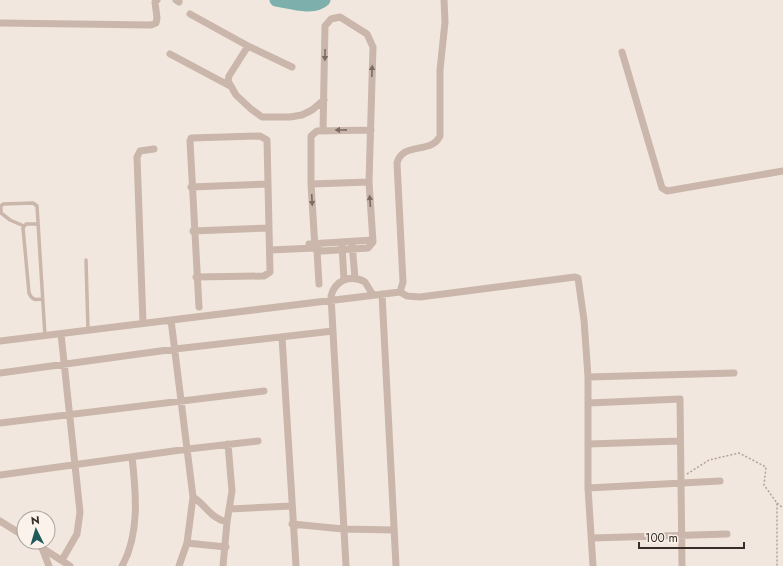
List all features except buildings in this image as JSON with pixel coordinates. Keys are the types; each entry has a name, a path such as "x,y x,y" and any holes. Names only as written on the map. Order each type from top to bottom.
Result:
{"street":[{"path":"0,23 151,25 156,23 158,18 157,0"},
{"path":"400,292 403,282 397,163 399,156 404,152 431,145 440,136 440,70 445,22 444,0"},
{"path":"190,14 248,46 292,67"},
{"path":"270,248 352,245 368,248 372,244 369,182 372,44 367,34 340,17 331,19 325,26 323,131"},
{"path":"230,86 229,76 248,46"},
{"path":"622,52 662,188 667,191 783,171"},
{"path":"170,54 230,86 251,109 262,117 290,117 302,115 312,110 324,100"},
{"path":"319,284 311,184 310,138 314,132 371,130"},
{"path":"196,277 264,276 270,272 267,140 260,136 192,138 190,141 193,231 196,277 198,307"},
{"path":"143,323 137,157 140,151 154,149"},
{"path":"311,184 369,182"},
{"path":"192,187 268,184"},
{"path":"193,231 269,228"},
{"path":"352,245 355,278"},
{"path":"342,246 344,280"},
{"path":"0,341 373,295 400,292 407,296 420,298 575,277 578,281 584,320 588,377 588,488 593,566"},
{"path":"346,566 331,300 334,288 344,280 355,278 365,282 373,295"},
{"path":"382,294 396,566"},
{"path":"171,320 193,497 187,543 179,566"},
{"path":"0,373 333,331"},
{"path":"61,334 80,512 77,534 62,560"},
{"path":"282,337 292,524 296,566"},
{"path":"588,377 734,373"},
{"path":"0,423 70,413 264,391"},
{"path":"589,402 680,399 682,566"},
{"path":"0,474 258,441"},
{"path":"589,444 680,441"},
{"path":"223,566 226,547 227,522 232,491 228,444"},
{"path":"122,566 127,556 136,500 132,457"},
{"path":"588,488 720,481"},
{"path":"193,497 219,520 227,522"},
{"path":"229,510 291,506"},
{"path":"0,521 16,531"},
{"path":"292,524 343,529 394,530"},
{"path":"592,538 681,534 727,534"},
{"path":"187,543 226,547"},
{"path":"43,550 49,566"},
{"path":"45,550 70,566"}],"lane":[{"path":"38,224 24,226 1,213 1,206 3,204 35,204 37,206 45,336"},
{"path":"24,226 29,293 31,298 34,300 42,299"},
{"path":"86,260 88,330"}],"path":[{"path":"681,473 688,474 708,460 739,453 766,467 764,485 777,503 783,508"},
{"path":"777,503 777,566"}],"waterway":[{"path":"276,0 308,5 320,3 324,0"}]}
